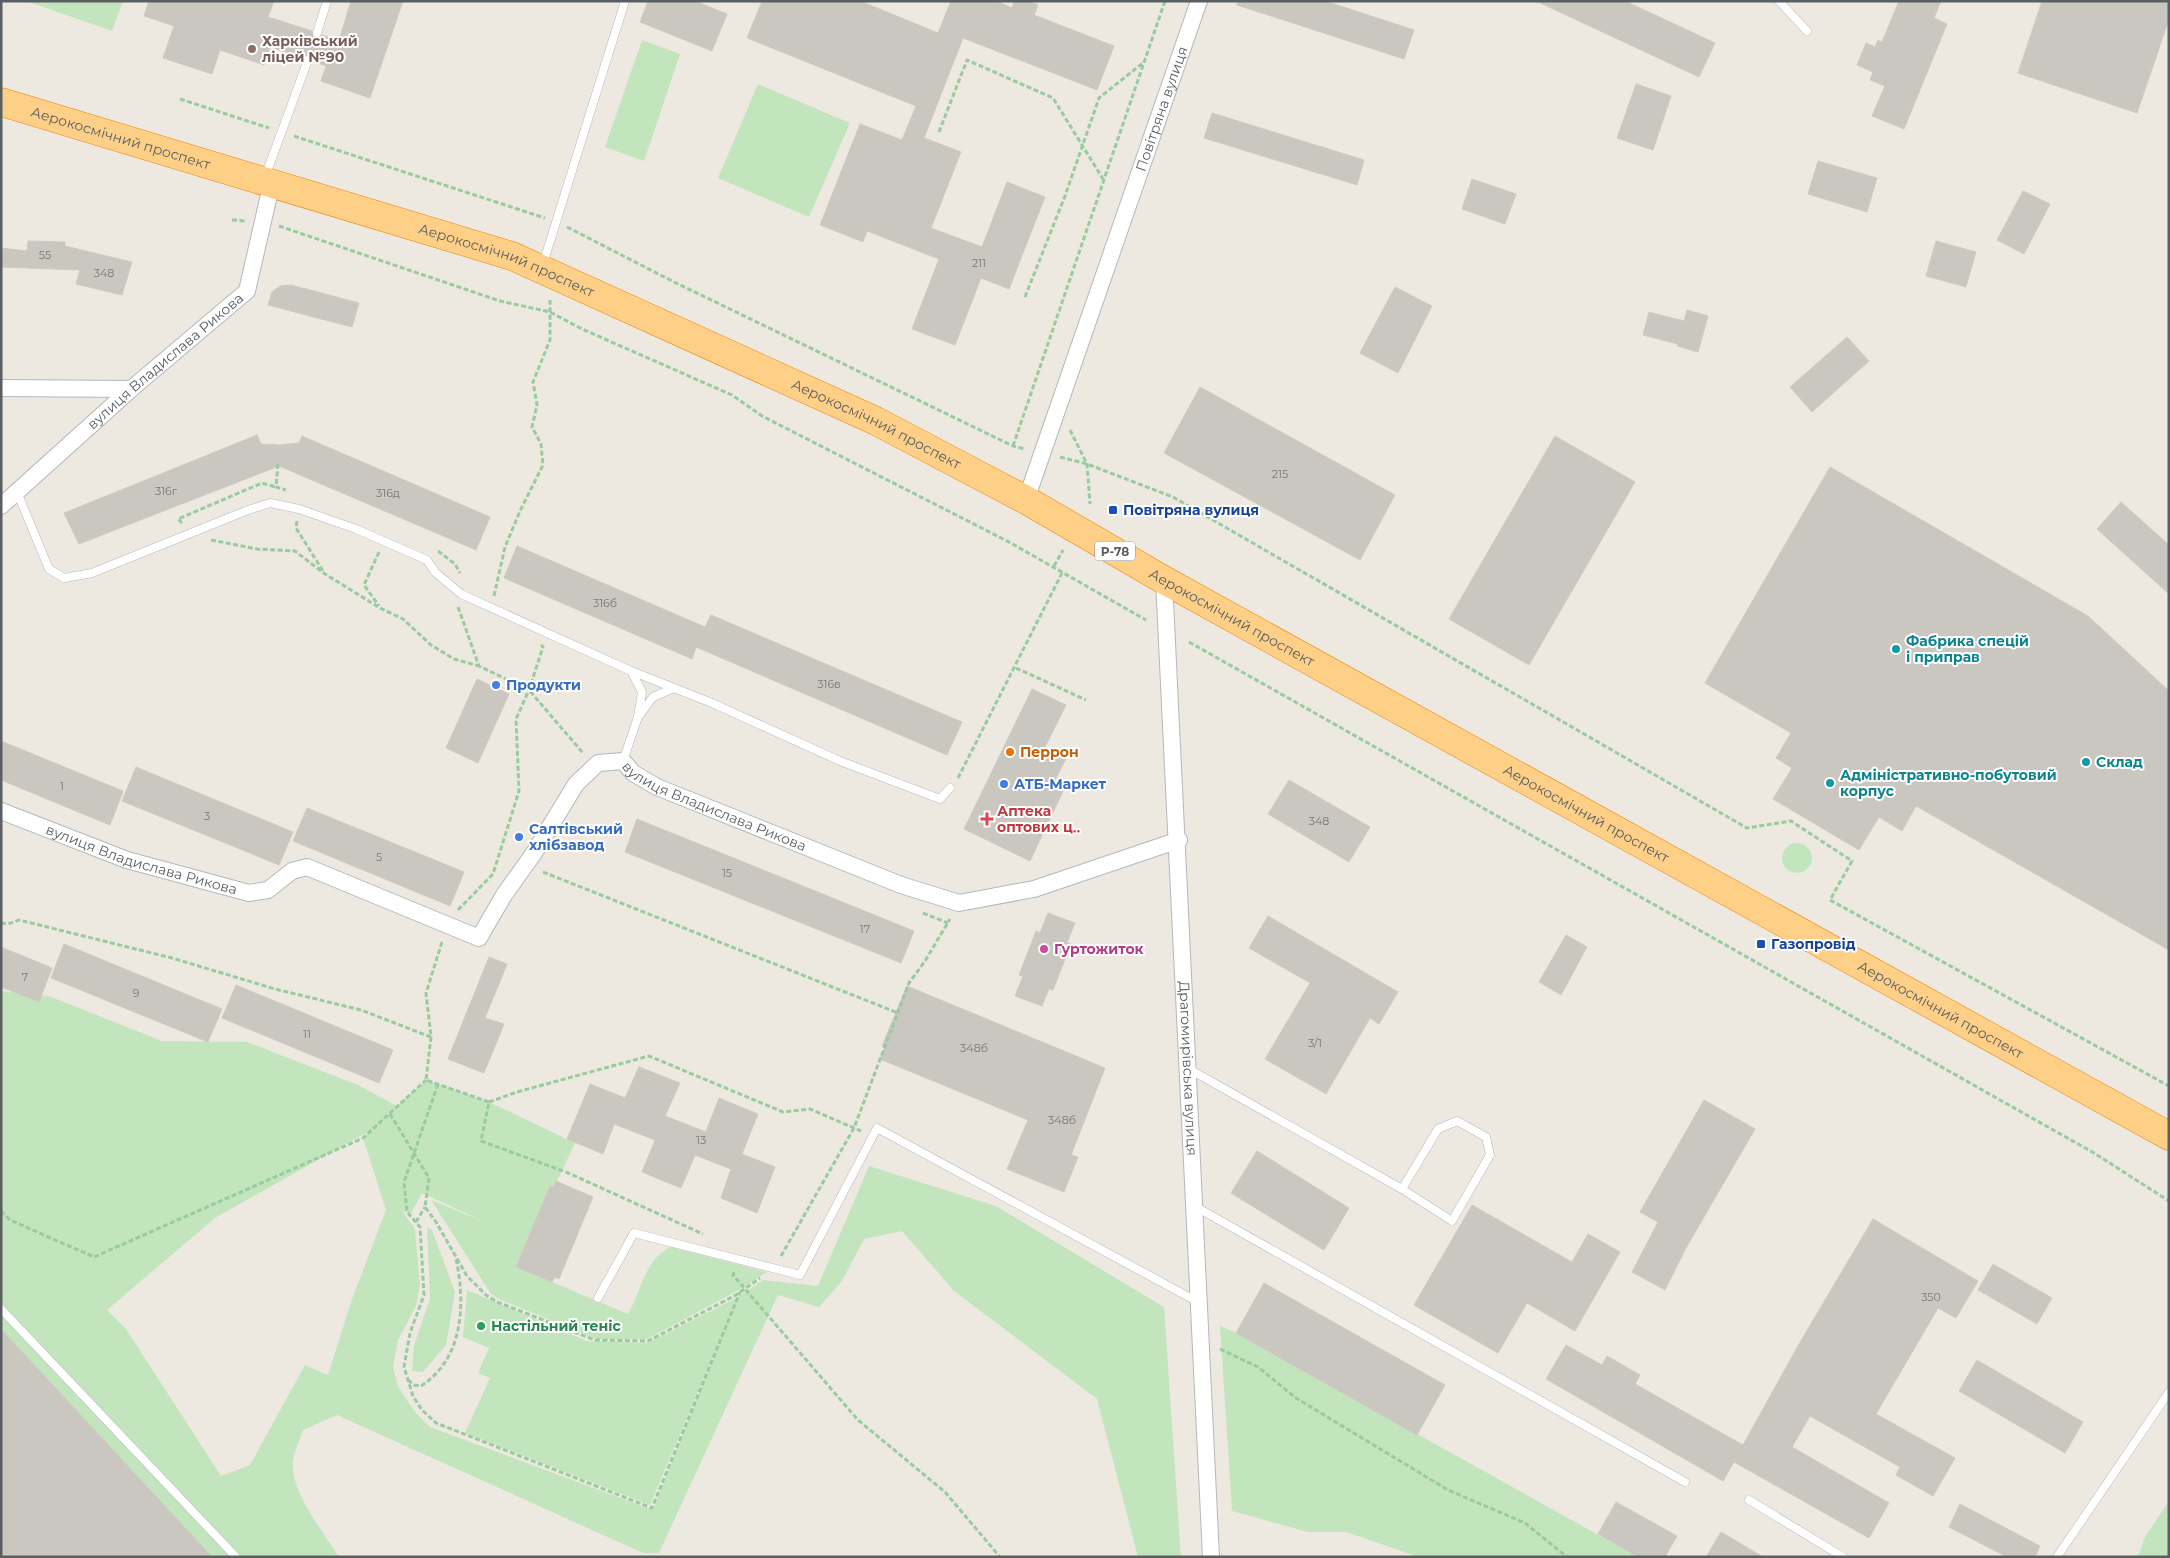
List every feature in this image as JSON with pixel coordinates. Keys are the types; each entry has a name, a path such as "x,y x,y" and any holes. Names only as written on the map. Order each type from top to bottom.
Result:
{"highway":[{"name":"Аерокосмічний проспект","path":"1,102 512,256 876,421 1026,500 1164,580 2169,1136"}],"street":[{"name":"Повітряна вулиця","path":"1026,500 1199,1"},
{"name":"вулиця Владислава Рикова","path":"1,506 131,389 247,291 263,223 268,181"},
{"path":"1,388 131,389"},
{"name":"Драгомирівська вулиця","path":"1164,580 1179,840 1198,1302 1211,1557"},
{"name":"вулиця Владислава Рикова","path":"1,811 128,860 249,893 268,890 292,871 307,867 447,927 479,938 504,895 526,865 576,784 598,764 622,761 633,772 657,787 901,885 959,903 1034,889 1179,840"}],"lane":[{"path":"317,33 327,1"},
{"path":"546,271 556,222 625,1"},
{"path":"1779,1 1808,32"},
{"path":"268,181 281,132 308,60"},
{"path":"17,492 49,569 64,578 92,573 248,510 270,504 299,509 356,529 427,560 435,572 461,594 493,609 631,671 712,703 840,761 940,799 950,788"},
{"path":"622,761 638,718 642,692 631,671"},
{"path":"638,718 654,697 674,688"},
{"path":"1188,1068 1402,1189 1452,1221 1490,1155 1486,1136 1457,1121 1438,1130 1402,1189"},
{"path":"598,1298 634,1233 800,1275 877,1128 1198,1302"},
{"path":"1194,1206 1685,1482"},
{"path":"1,1309 236,1557"},
{"path":"2057,1557 2169,1392"},
{"path":"1749,1500 1843,1557"}],"path":[{"path":"1013,446 1164,1"},
{"path":"939,132 967,60 1053,98 1104,179"},
{"path":"1025,297 1099,98 1144,62"},
{"path":"180,99 556,222 683,287 1013,446 1087,464 1173,496 1747,828 1791,821 1852,860 1830,900 2169,1086"},
{"path":"232,220 270,223 500,301 550,312 582,329 732,395 770,420 1054,566 1146,620"},
{"path":"493,609 493,597 505,548 520,511 543,464 541,444 532,427 537,405 534,382 550,340 550,312 546,271"},
{"path":"1058,407 1087,464 1090,504"},
{"path":"276,487 278,464"},
{"path":"325,574 296,528 301,496 262,483 178,519 199,537 257,549 295,551 325,574 380,608 403,619 431,645 454,659 479,666"},
{"path":"380,608 364,585 383,542"},
{"path":"431,548 440,552 455,564 464,581"},
{"path":"1054,566 1063,550"},
{"path":"950,788 958,779 1016,668 1030,635 1063,571"},
{"path":"486,593 502,600"},
{"path":"1,1211 10,1220 94,1257 363,1138 426,1080 431,1037 426,993 450,920 493,874 519,791 516,718 529,690 543,646 537,641"},
{"path":"1189,642 2094,1153 2169,1201"},
{"path":"1016,668 1086,700"},
{"path":"526,865 898,1013"},
{"path":"424,1207 436,1222 467,1276 486,1294 497,1302 595,1340 648,1341 740,1292 773,1268 854,1128 909,982 925,960 959,903"},
{"path":"1,923 8,924 19,920 172,958 275,989 361,1010 431,1037"},
{"path":"426,1080 489,1102 517,1092 650,1056 783,1112 810,1109 873,1136"},
{"path":"438,1084 404,1182 407,1212 420,1227 424,1294 415,1316 404,1367 413,1396 422,1410 436,1423 652,1508 740,1292"},
{"path":"489,1102 481,1141 566,1172 711,1238"},
{"path":"390,1114 429,1178 424,1207 416,1222"},
{"path":"408,1380 414,1385 421,1386 430,1380 444,1365 455,1346 459,1327 460,1278 455,1256"},
{"path":"737,1259 733,1276 858,1420 945,1492 1000,1557"},
{"path":"1201,1356 1220,1348 1258,1367 1296,1398 1448,1490 1526,1523 1567,1557"}],"green space":[{"path":"26,1 123,1 112,31"},
{"path":"642,40 680,54 644,161 605,147"},
{"path":"758,84 850,123 809,217 718,178"},
{"path":"1797,843 1808,847 1812,858 1808,869 1797,873 1786,869 1782,858 1786,847"},
{"path":"1,991 49,996 162,1041 247,1042 358,1085 397,1106 426,1080 489,1102 575,1143 516,1267 628,1314 649,1267 662,1252 671,1247 767,1272 737,1291 647,1339 597,1339 501,1300 491,1294 431,1200 485,1222 422,1193 410,1215 407,1212 403,1212 415,1229 420,1285 416,1306 398,1340 393,1367 398,1386 416,1413 430,1427 653,1510 727,1323 650,1505 465,1433 490,1378 478,1373 489,1348 463,1337 467,1290 587,1341 648,1343 738,1297 763,1280 818,1286 869,1166 996,1206 1164,1307 1181,1557 1138,1557 1097,1399 954,1291 902,1231 864,1239 842,1281 819,1307 778,1295 659,1553 643,1553 337,1415 303,1430 293,1460 293,1471 296,1484 308,1510 339,1557 1,1557","holes":["371,1130 363,1138 386,1210 352,1299 328,1375 305,1365 250,1465 221,1476 126,1329 107,1310 215,1218"]},
{"path":"427,1227 432,1230 455,1292 446,1345 423,1372 412,1371 414,1345 430,1299"},
{"path":"1220,1326 1236,1333 1638,1557 1419,1557 1346,1532 1308,1532 1232,1511"},
{"path":"2169,1501 2169,1557 2138,1557 2145,1537"}],"building":[{"path":"149,1 274,1 268,17 312,31 315,38 319,38 322,35 339,40 351,1 403,1 370,98 321,81 326,66 313,61 313,57 309,55 303,58 270,47 264,65 220,50 212,74 163,58 174,26 144,16"},
{"path":"648,1 695,1 727,14 712,51 640,22"},
{"path":"762,1 860,1 938,33 951,1 996,1 1012,8 1014,1 1028,1 1038,5 1034,15 1114,46 1097,90 963,38 924,138 961,152 931,228 982,247 1007,182 1045,197 1009,289 981,278 955,345 912,329 939,259 867,231 863,242 820,225 860,124 902,140 916,106 747,38"},
{"path":"1238,1 1325,1 1414,30 1404,59 1237,5"},
{"path":"1536,1 1625,1 1715,43 1699,77"},
{"path":"1899,1 1941,1 1934,18 1947,24 1904,129 1872,116 1885,86 1870,80 1873,72 1857,65 1866,43 1875,47 1878,40 1882,42"},
{"path":"2042,1 2169,1 2169,19 2137,113 2018,73"},
{"path":"1636,84 1671,96 1653,150 1617,138"},
{"path":"1212,113 1364,160 1357,185 1204,138"},
{"path":"1818,161 1877,178 1867,212 1808,194"},
{"path":"1472,179 1516,194 1505,224 1462,209"},
{"path":"2023,191 2050,204 2024,254 1997,240"},
{"path":"28,241 65,242 65,246 132,262 122,295 76,284 80,270 1,267 1,248 27,251"},
{"path":"1936,241 1976,252 1966,287 1926,276"},
{"path":"291,285 359,303 352,327 268,305 272,292 280,286"},
{"path":"1395,287 1432,306 1398,373 1360,353"},
{"path":"1687,310 1708,316 1698,352 1677,346 1678,344 1643,335 1649,312 1684,321"},
{"path":"1847,337 1869,361 1812,412 1790,387"},
{"path":"1200,387 1395,495 1360,560 1164,453"},
{"path":"257,435 261,444 279,445 299,443 302,436 490,517 476,550 279,466 79,544 64,513"},
{"path":"1555,436 1635,482 1529,665 1449,619"},
{"name":"Фабрика спецій і приправ","path":"1830,467 2088,616 2169,691 2169,950 1916,806 1902,831 1879,817 1859,850 1773,799 1792,768 1776,758 1791,733 1705,683"},
{"path":"2121,502 2169,545 2169,594 2097,529"},
{"path":"517,546 705,627 711,615 962,722 947,755 696,647 692,659 504,578"},
{"path":"477,679 509,694 478,763 446,748"},
{"path":"1032,689 1066,705 1045,747 1067,757 1055,780 1066,785 1030,861 964,829"},
{"path":"1,741 123,791 110,825 1,780"},
{"path":"136,767 293,832 279,865 122,801"},
{"path":"1289,780 1370,827 1349,862 1268,814"},
{"path":"307,808 464,872 450,906 293,841"},
{"path":"637,819 914,931 901,963 625,852"},
{"path":"1048,913 1075,923 1067,943 1071,944 1053,990 1049,989 1042,1006 1015,996 1023,976 1019,975 1036,931 1040,933"},
{"path":"1268,916 1398,992 1379,1024 1370,1018 1326,1094 1265,1059 1310,983 1249,948"},
{"path":"1566,935 1587,947 1561,995 1539,982"},
{"path":"64,944 222,1009 208,1042 51,978"},
{"path":"1,947 52,968 39,1002 1,987"},
{"path":"489,957 507,964 485,1018 504,1024 484,1073 448,1059"},
{"path":"236,985 393,1050 379,1083 222,1018"},
{"path":"907,986 1105,1068 1071,1155 1078,1157 1064,1192 1007,1169 1028,1120 880,1059 885,1047 882,1046"},
{"path":"639,1067 680,1083 665,1116 706,1132 719,1098 758,1114 742,1154 775,1167 757,1213 721,1198 731,1169 695,1155 681,1188 642,1172 655,1140 614,1124 603,1154 567,1139 590,1084 625,1098"},
{"path":"1704,1100 1755,1129 1686,1248 1665,1290 1632,1272 1658,1222 1640,1212"},
{"path":"1257,1151 1349,1208 1324,1250 1231,1193"},
{"path":"556,1181 593,1197 559,1279 555,1277 552,1282 516,1267 550,1186 554,1187"},
{"path":"1472,1205 1572,1262 1588,1234 1620,1252 1575,1331 1527,1303 1498,1353 1414,1305"},
{"path":"1873,1219 1978,1281 1956,1318 1938,1308 1876,1414 1955,1458 1933,1496 1896,1475 1900,1467 1810,1416 1792,1447 1889,1503 1869,1538 1734,1462 1723,1481 1546,1379 1566,1345 1602,1365 1607,1356 1640,1375 1635,1384 1743,1445 1799,1344"},
{"path":"1993,1264 2052,1298 2037,1324 1978,1290"},
{"path":"1264,1283 1445,1385 1417,1435 1236,1333"},
{"path":"1,1329 212,1557 1,1557"},
{"path":"1977,1360 2083,1422 2065,1453 1959,1391"},
{"path":"1616,1502 1677,1536 1665,1557 1638,1557 1598,1534"},
{"path":"1960,1504 2040,1546 2035,1557 2007,1557 1949,1527"},
{"path":"1721,1532 1763,1557 1706,1557"}],"place":[{"name":"Харківський ліцей №90","path":"252,49"},
{"name":"Повітряна вулиця","path":"1113,510"},
{"name":"Фабрика спецій і приправ","path":"1896,649"},
{"name":"Продукти","path":"496,685"},
{"name":"Перрон","path":"1010,752"},
{"name":"Склад","path":"2086,762"},
{"name":"Адміністративно-побутовий корпус","path":"1830,783"},
{"name":"АТБ-Маркет","path":"1004,784"},
{"name":"Аптека оптових ц‥","path":"987,819"},
{"name":"Салтівський хлібзавод","path":"519,837"},
{"name":"Газопровiд","path":"1761,944"},
{"name":"Гуртожиток","path":"1044,949"},
{"name":"Настільний теніс","path":"481,1326"}]}
